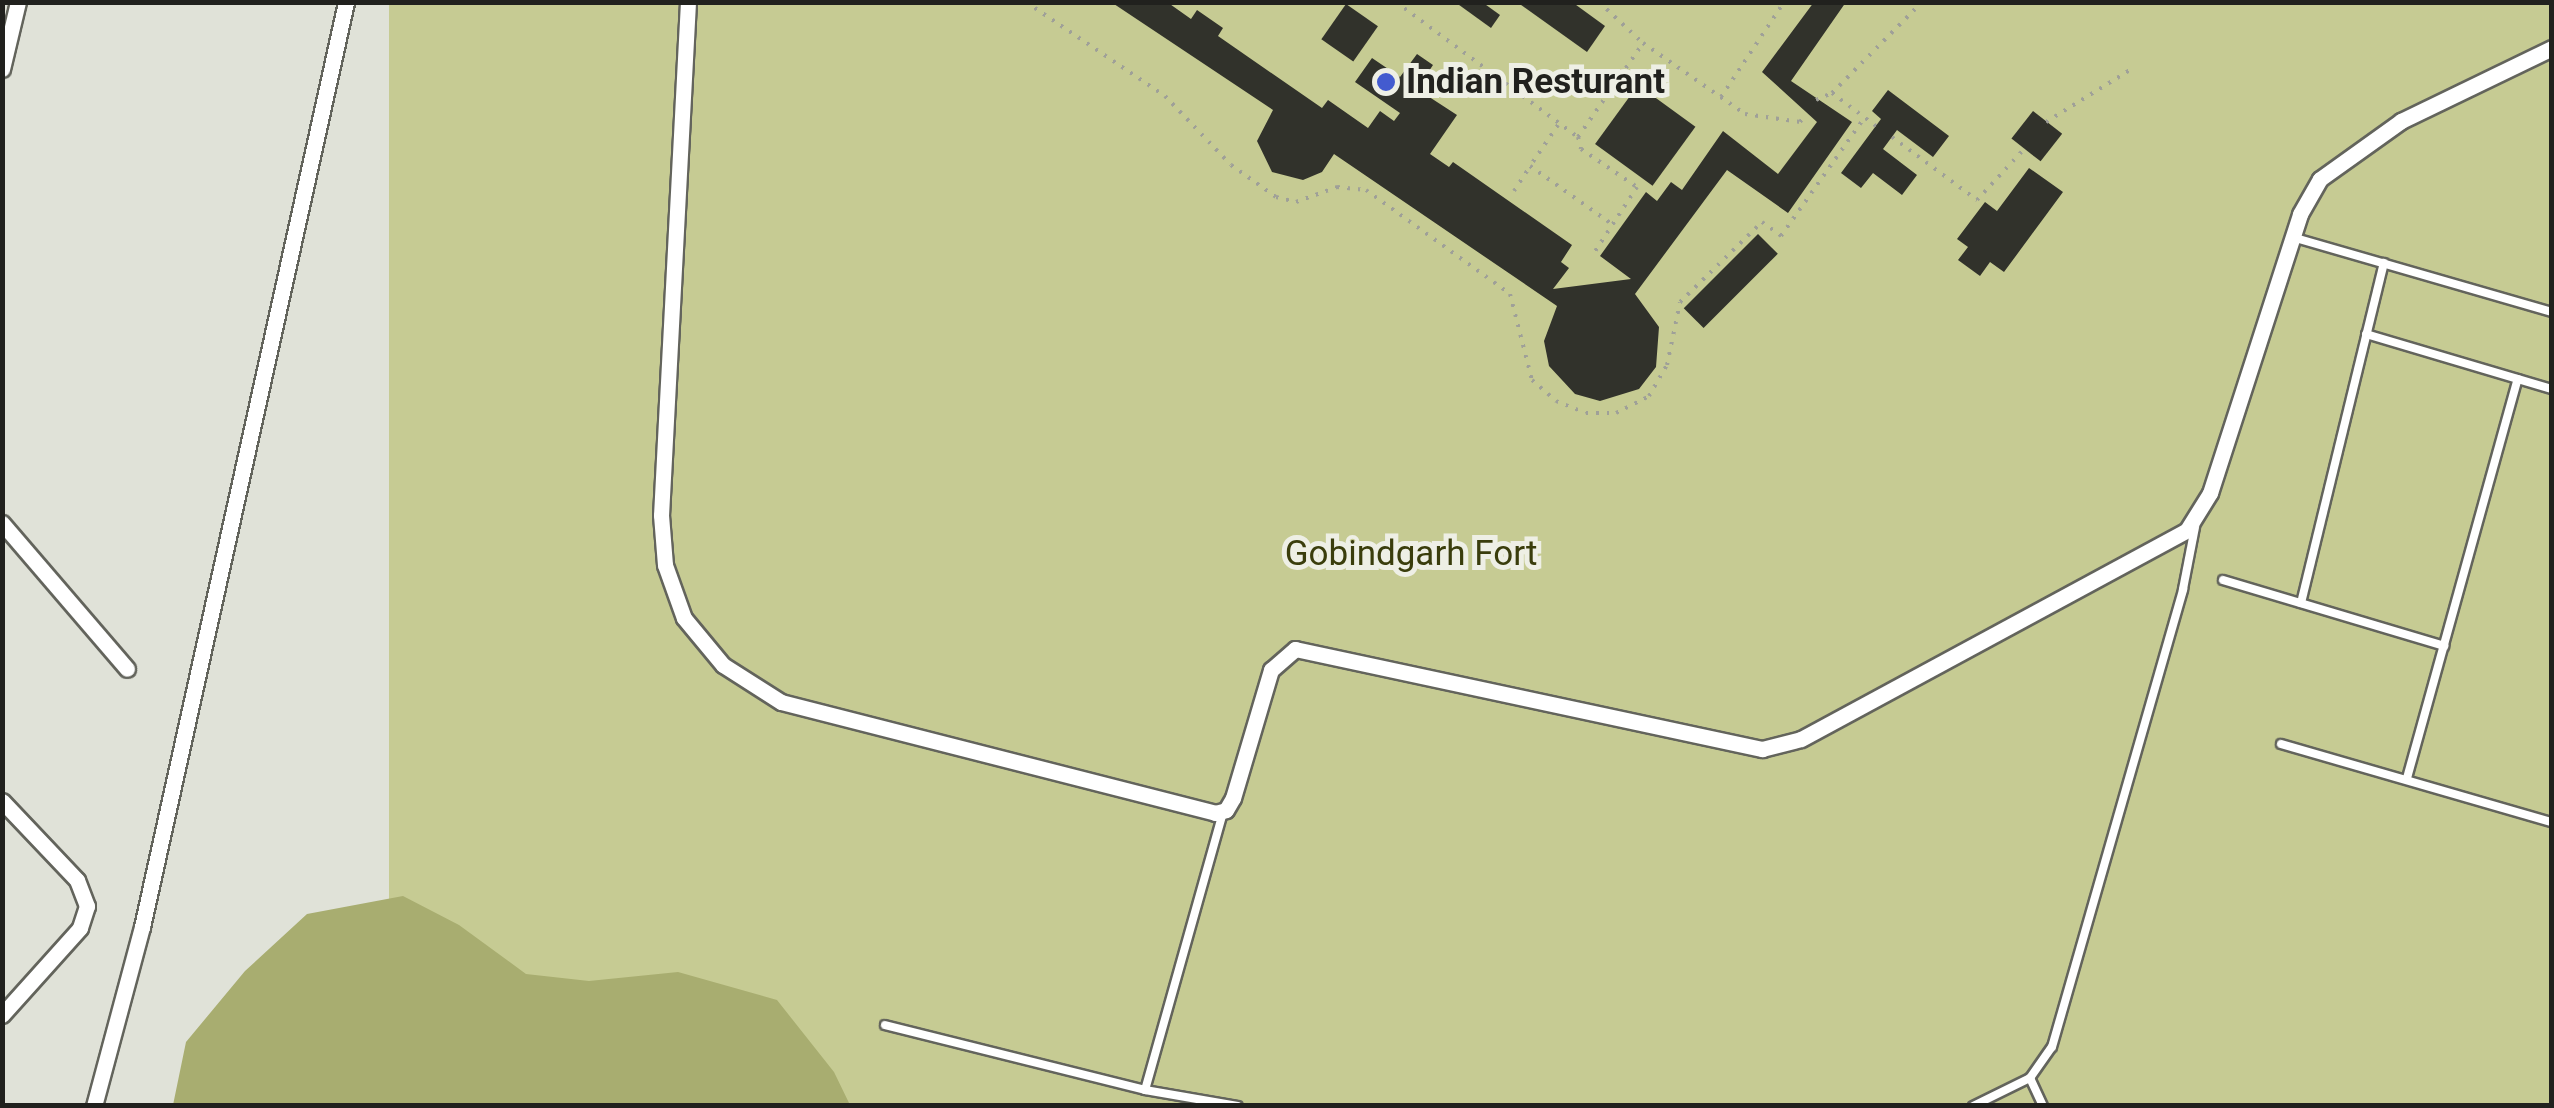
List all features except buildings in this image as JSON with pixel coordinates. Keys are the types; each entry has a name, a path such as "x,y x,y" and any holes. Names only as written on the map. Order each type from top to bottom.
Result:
{"street":[{"path":"2,69 18,2"},
{"path":"94,1106 142,927 346,2"},
{"path":"688,2 661,515 665,565 684,618 722,665 781,702 1223,812 1270,670 1294,650 1740,747 1778,747 2196,522 2292,237 2320,179 2356,147 2552,48"},
{"path":"2,523 127,668"},
{"path":"2,801 76,880 86,906 80,928 2,1014"}],"lane":[{"path":"2292,237 2552,312"},
{"path":"2301,604 2384,262"},
{"path":"2366,334 2552,389"},
{"path":"2407,778 2518,379"},
{"path":"1974,1106 2030,1078 2052,1047 2183,590 2196,522"},
{"path":"2223,580 2444,646"},
{"path":"2280,744 2552,822"},
{"path":"1145,1090 1223,812"},
{"path":"884,1025 1145,1090 1238,1106"},
{"path":"2030,1078 2042,1106"}],"path":[{"path":"1026,2 1164,96 1232,165 1276,197 1296,202 1338,187 1366,190 1510,294 1532,380 1556,401 1586,412 1616,413 1649,396 1668,365 1680,302 1762,222 1781,236 1865,117"},
{"path":"1396,2 1560,123 1578,137 1581,148 1637,187 1594,253"},
{"path":"1600,2 1643,44 1745,114 1800,122 1806,114"},
{"path":"1720,97 1784,2"},
{"path":"1816,100 1832,93 1922,2"},
{"path":"1578,137 1643,44"},
{"path":"2046,122 2080,96 2132,68"},
{"path":"1832,93 1876,126"},
{"path":"1514,191 1560,123"},
{"path":"1892,137 1978,200 2024,148"},
{"path":"1530,166 1612,224"}],"green space":[{"name":"Gobindgarh Fort","path":"389,3 2551,3 2551,1106 389,1106"},
{"path":"403,896 459,925 526,974 589,981 678,972 777,1000 834,1072 850,1105 173,1105 186,1042 245,971 307,914"}],"place":[{"name":"Indian Resturant","path":"1386,82"}]}
